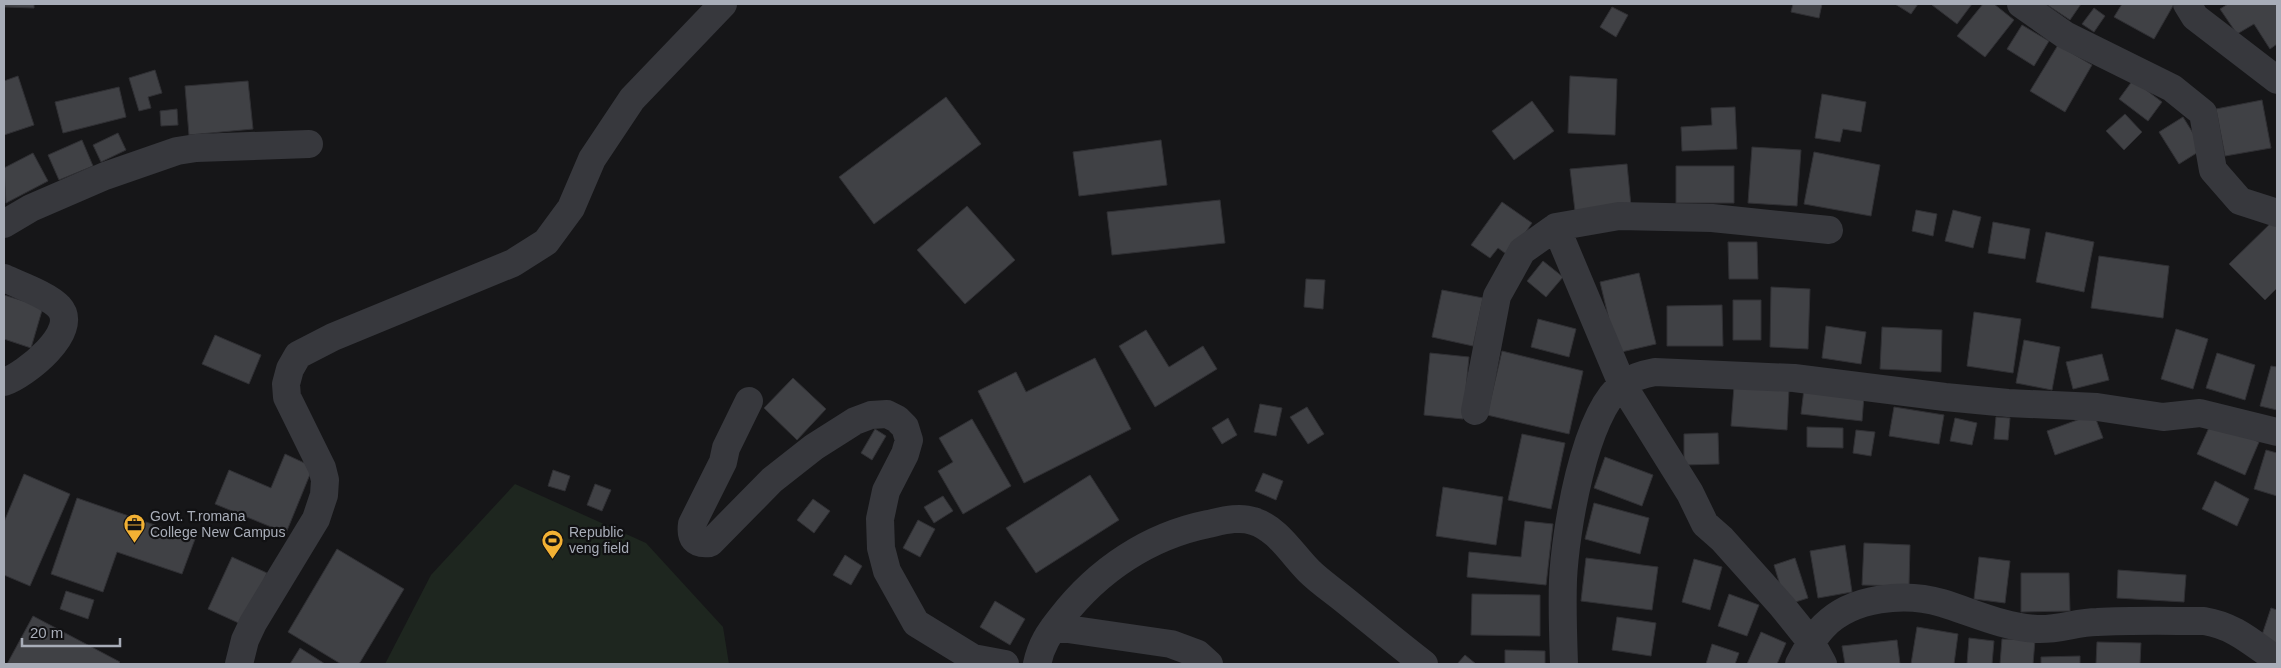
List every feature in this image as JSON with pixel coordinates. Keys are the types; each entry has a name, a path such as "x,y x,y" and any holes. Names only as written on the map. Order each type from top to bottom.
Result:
{"street":[{"path":"240,664 245,640 316,519 324,495 325,480 322,468 287,397 286,384 290,369 298,355 333,337 513,263 546,242 571,208 592,159 632,99 724,4"},
{"path":"2021,4 2065,35 2172,88 2203,113 2213,170 2240,201 2277,213"},
{"path":"2187,4 2195,17 2277,80"},
{"path":"6,220 105,176 177,151 196,148 309,144"},
{"path":"1475,411 1497,296 1522,251 1556,226 1619,216 1712,218 1829,230"},
{"path":"1556,226 1622,384 1690,493 1705,524 1722,539 1811,657 1832,620 1853,608 1878,600 1921,598 1990,620 2017,627 2038,629 2064,628 2096,622 2204,621 2235,630 2277,660"},
{"path":"4,278 51,301 59,307 64,315 64,326 45,357 4,382"},
{"path":"1564,664 1563,579 1575,490 1593,427 1622,384 1640,375 1655,372 1794,378 1945,397 2008,403 2097,407 2163,417 2200,413 2277,432"},
{"path":"750,402 726,448 723,462 692,524 691,533 694,540 700,544 710,543 772,480 836,432 871,414 886,414 897,419 904,427 909,440 905,454 886,491 880,519 881,548 886,571 916,623 973,658 1006,664"},
{"path":"1037,664 1040,647 1077,597 1097,578 1128,556 1156,540 1192,527 1239,519 1254,521 1268,528 1309,571 1424,664"},
{"path":"1054,627 1171,644 1198,654 1209,664"}],"shaded area":[{"name":"Republic veng field","path":"515,484 646,543 723,627 729,664 385,664 431,575"}],"building":[{"path":"4,4 34,4 34,8 4,7"},
{"path":"1793,4 1822,4 1819,18 1791,12"},
{"path":"1895,4 1918,4 1911,14"},
{"path":"1972,4 1957,24 1932,5"},
{"path":"1983,4 1994,4 2014,20 1985,57 1957,36"},
{"path":"2046,4 2081,4 2070,20"},
{"path":"2122,4 2174,4 2154,39 2114,17"},
{"path":"2228,4 2277,4 2277,44 2270,49 2254,24 2237,34 2220,9"},
{"path":"1612,7 1628,15 1616,37 1600,27"},
{"path":"2094,8 2105,16 2094,32 2082,24"},
{"path":"2022,25 2049,41 2034,66 2007,49"},
{"path":"2058,45 2092,65 2065,112 2030,91"},
{"path":"155,70 162,93 148,97 151,108 139,111 129,78"},
{"path":"18,76 34,125 4,135 4,81"},
{"path":"1570,76 1617,79 1615,135 1568,133"},
{"path":"2133,80 2162,102 2148,121 2119,99"},
{"path":"248,81 253,129 189,135 185,86"},
{"path":"119,87 126,117 63,133 55,102"},
{"path":"1822,94 1866,102 1861,132 1843,129 1840,142 1815,138"},
{"path":"946,97 981,144 874,224 839,177"},
{"path":"2262,100 2271,148 2225,156 2216,109"},
{"path":"1532,101 1554,131 1514,160 1492,131"},
{"path":"1735,107 1737,149 1682,151 1681,127 1712,125 1711,108"},
{"path":"177,109 178,125 161,126 160,111"},
{"path":"2125,114 2142,132 2124,150 2106,131"},
{"path":"2183,117 2203,149 2179,164 2159,132"},
{"path":"118,133 126,150 101,162 93,145"},
{"path":"82,140 93,166 59,180 48,155"},
{"path":"1161,140 1167,185 1079,196 1073,152"},
{"path":"1752,147 1801,150 1797,206 1748,203"},
{"path":"1814,152 1880,165 1871,216 1804,204"},
{"path":"33,153 48,181 6,203 4,168"},
{"path":"1627,164 1631,206 1575,211 1570,169"},
{"path":"1676,166 1734,166 1734,203 1676,203"},
{"path":"1220,200 1225,243 1112,255 1107,212"},
{"path":"1502,202 1532,223 1509,256 1498,248 1490,258 1471,245"},
{"path":"967,206 1015,260 965,304 917,250"},
{"path":"1916,210 1937,214 1933,236 1912,231"},
{"path":"1953,210 1981,217 1973,248 1945,241"},
{"path":"2275,219 2277,221 2277,288 2265,300 2229,264"},
{"path":"1993,222 2030,229 2025,259 1988,253"},
{"path":"2046,232 2094,242 2084,292 2036,282"},
{"path":"1728,242 1757,242 1758,279 1729,279"},
{"path":"2099,256 2169,266 2163,318 2091,308"},
{"path":"1543,261 1563,277 1546,297 1527,281"},
{"path":"1639,273 1656,344 1617,353 1600,282"},
{"path":"1306,279 1325,280 1323,309 1304,307"},
{"path":"1771,287 1810,289 1808,349 1770,347"},
{"path":"1442,290 1483,298 1473,346 1432,337"},
{"path":"4,295 43,307 31,348 4,339"},
{"path":"1733,300 1761,300 1761,340 1733,340"},
{"path":"1722,305 1723,346 1667,346 1667,306"},
{"path":"1974,312 2021,319 2013,373 1967,366"},
{"path":"1538,319 1576,329 1569,357 1531,347"},
{"path":"1826,326 1866,332 1861,364 1822,358"},
{"path":"1882,327 1942,330 1941,372 1880,369"},
{"path":"2176,329 2208,339 2193,389 2161,379"},
{"path":"1146,330 1169,367 1203,346 1217,369 1155,407 1119,346"},
{"path":"215,335 261,355 249,384 202,364"},
{"path":"2024,340 2060,347 2052,390 2016,383"},
{"path":"1502,351 1583,371 1569,434 1487,415"},
{"path":"1430,353 1469,357 1463,419 1424,415"},
{"path":"2217,353 2255,365 2245,400 2206,388"},
{"path":"2102,354 2109,380 2073,389 2066,362"},
{"path":"1095,358 1131,429 1024,483 978,391 1016,372 1026,392"},
{"path":"2271,366 2277,367 2277,410 2260,406"},
{"path":"793,378 826,409 797,440 764,408"},
{"path":"1734,386 1789,389 1787,430 1731,426"},
{"path":"1804,389 1864,396 1862,421 1801,414"},
{"path":"1260,404 1282,408 1276,436 1254,432"},
{"path":"1307,407 1324,434 1308,444 1290,417"},
{"path":"1894,407 1944,415 1939,444 1889,436"},
{"path":"2094,414 2103,438 2055,455 2047,431"},
{"path":"1996,417 2010,418 2008,440 1994,439"},
{"path":"1228,418 1237,435 1222,444 1212,428"},
{"path":"1955,418 1977,423 1972,445 1950,441"},
{"path":"972,419 1011,486 963,514 938,471 953,462 939,438"},
{"path":"2212,421 2259,442 2245,475 2197,454"},
{"path":"1807,427 1843,428 1843,448 1807,447"},
{"path":"875,429 886,436 872,460 861,453"},
{"path":"1856,430 1875,432 1871,456 1853,453"},
{"path":"1718,433 1719,464 1684,465 1684,434"},
{"path":"1522,434 1565,443 1551,509 1508,500"},
{"path":"2266,450 2277,453 2277,496 2254,489"},
{"path":"285,454 313,467 286,533 215,504 229,470 271,488"},
{"path":"1605,457 1653,475 1642,506 1594,488"},
{"path":"553,470 570,476 565,491 548,486"},
{"path":"1263,473 1283,481 1276,500 1255,491"},
{"path":"24,474 70,494 30,586 4,575 4,522"},
{"path":"1090,475 1119,520 1036,573 1006,528"},
{"path":"2215,481 2249,499 2237,526 2202,509"},
{"path":"595,484 611,490 602,511 587,505"},
{"path":"1443,487 1503,497 1496,545 1436,536"},
{"path":"943,496 953,511 934,523 924,507"},
{"path":"77,498 195,539 182,574 117,552 103,592 51,574"},
{"path":"813,499 830,511 814,533 797,520"},
{"path":"1594,503 1649,518 1640,554 1585,539"},
{"path":"918,520 935,529 920,557 903,548"},
{"path":"1525,521 1553,524 1546,585 1467,577 1469,552 1521,557"},
{"path":"1864,543 1910,545 1909,586 1862,585"},
{"path":"1845,545 1852,592 1818,598 1810,551"},
{"path":"337,549 404,589 359,664 341,664 288,632"},
{"path":"845,555 862,566 851,585 833,575"},
{"path":"232,557 267,573 243,625 208,609"},
{"path":"1979,557 2010,561 2005,603 1974,599"},
{"path":"1586,558 1658,567 1652,610 1581,601"},
{"path":"1795,558 1808,598 1786,605 1774,565"},
{"path":"1694,559 1722,567 1710,610 1682,602"},
{"path":"2118,570 2186,575 2184,602 2117,598"},
{"path":"2021,573 2069,573 2070,611 2021,612"},
{"path":"66,591 94,600 88,619 60,609"},
{"path":"1472,594 1540,595 1540,636 1471,635"},
{"path":"1729,594 1759,605 1747,636 1718,626"},
{"path":"995,601 1025,619 1010,645 980,627"},
{"path":"2271,608 2277,610 2277,644 2261,638"},
{"path":"33,616 120,662 118,664 7,664"},
{"path":"1617,617 1656,623 1651,656 1612,650"},
{"path":"1917,627 1958,634 1954,664 1911,664"},
{"path":"1761,632 1786,643 1777,664 1747,664"},
{"path":"1969,638 1994,641 1992,664 1967,664"},
{"path":"2002,639 2035,640 2033,664 2000,664"},
{"path":"1897,640 1900,664 1845,664 1842,646"},
{"path":"2097,642 2141,643 2140,664 2096,664"},
{"path":"1712,644 1739,653 1735,664 1706,664"},
{"path":"300,648 325,664 290,664"},
{"path":"1505,650 1545,651 1545,664 1505,664"},
{"path":"1465,655 1476,664 1457,664"},
{"path":"2080,656 2080,664 2041,664 2041,657"}],"place":[{"name":"Govt. T.romana College New Campus","path":"134,543"},
{"name":"Republic veng field","path":"553,559"}]}
